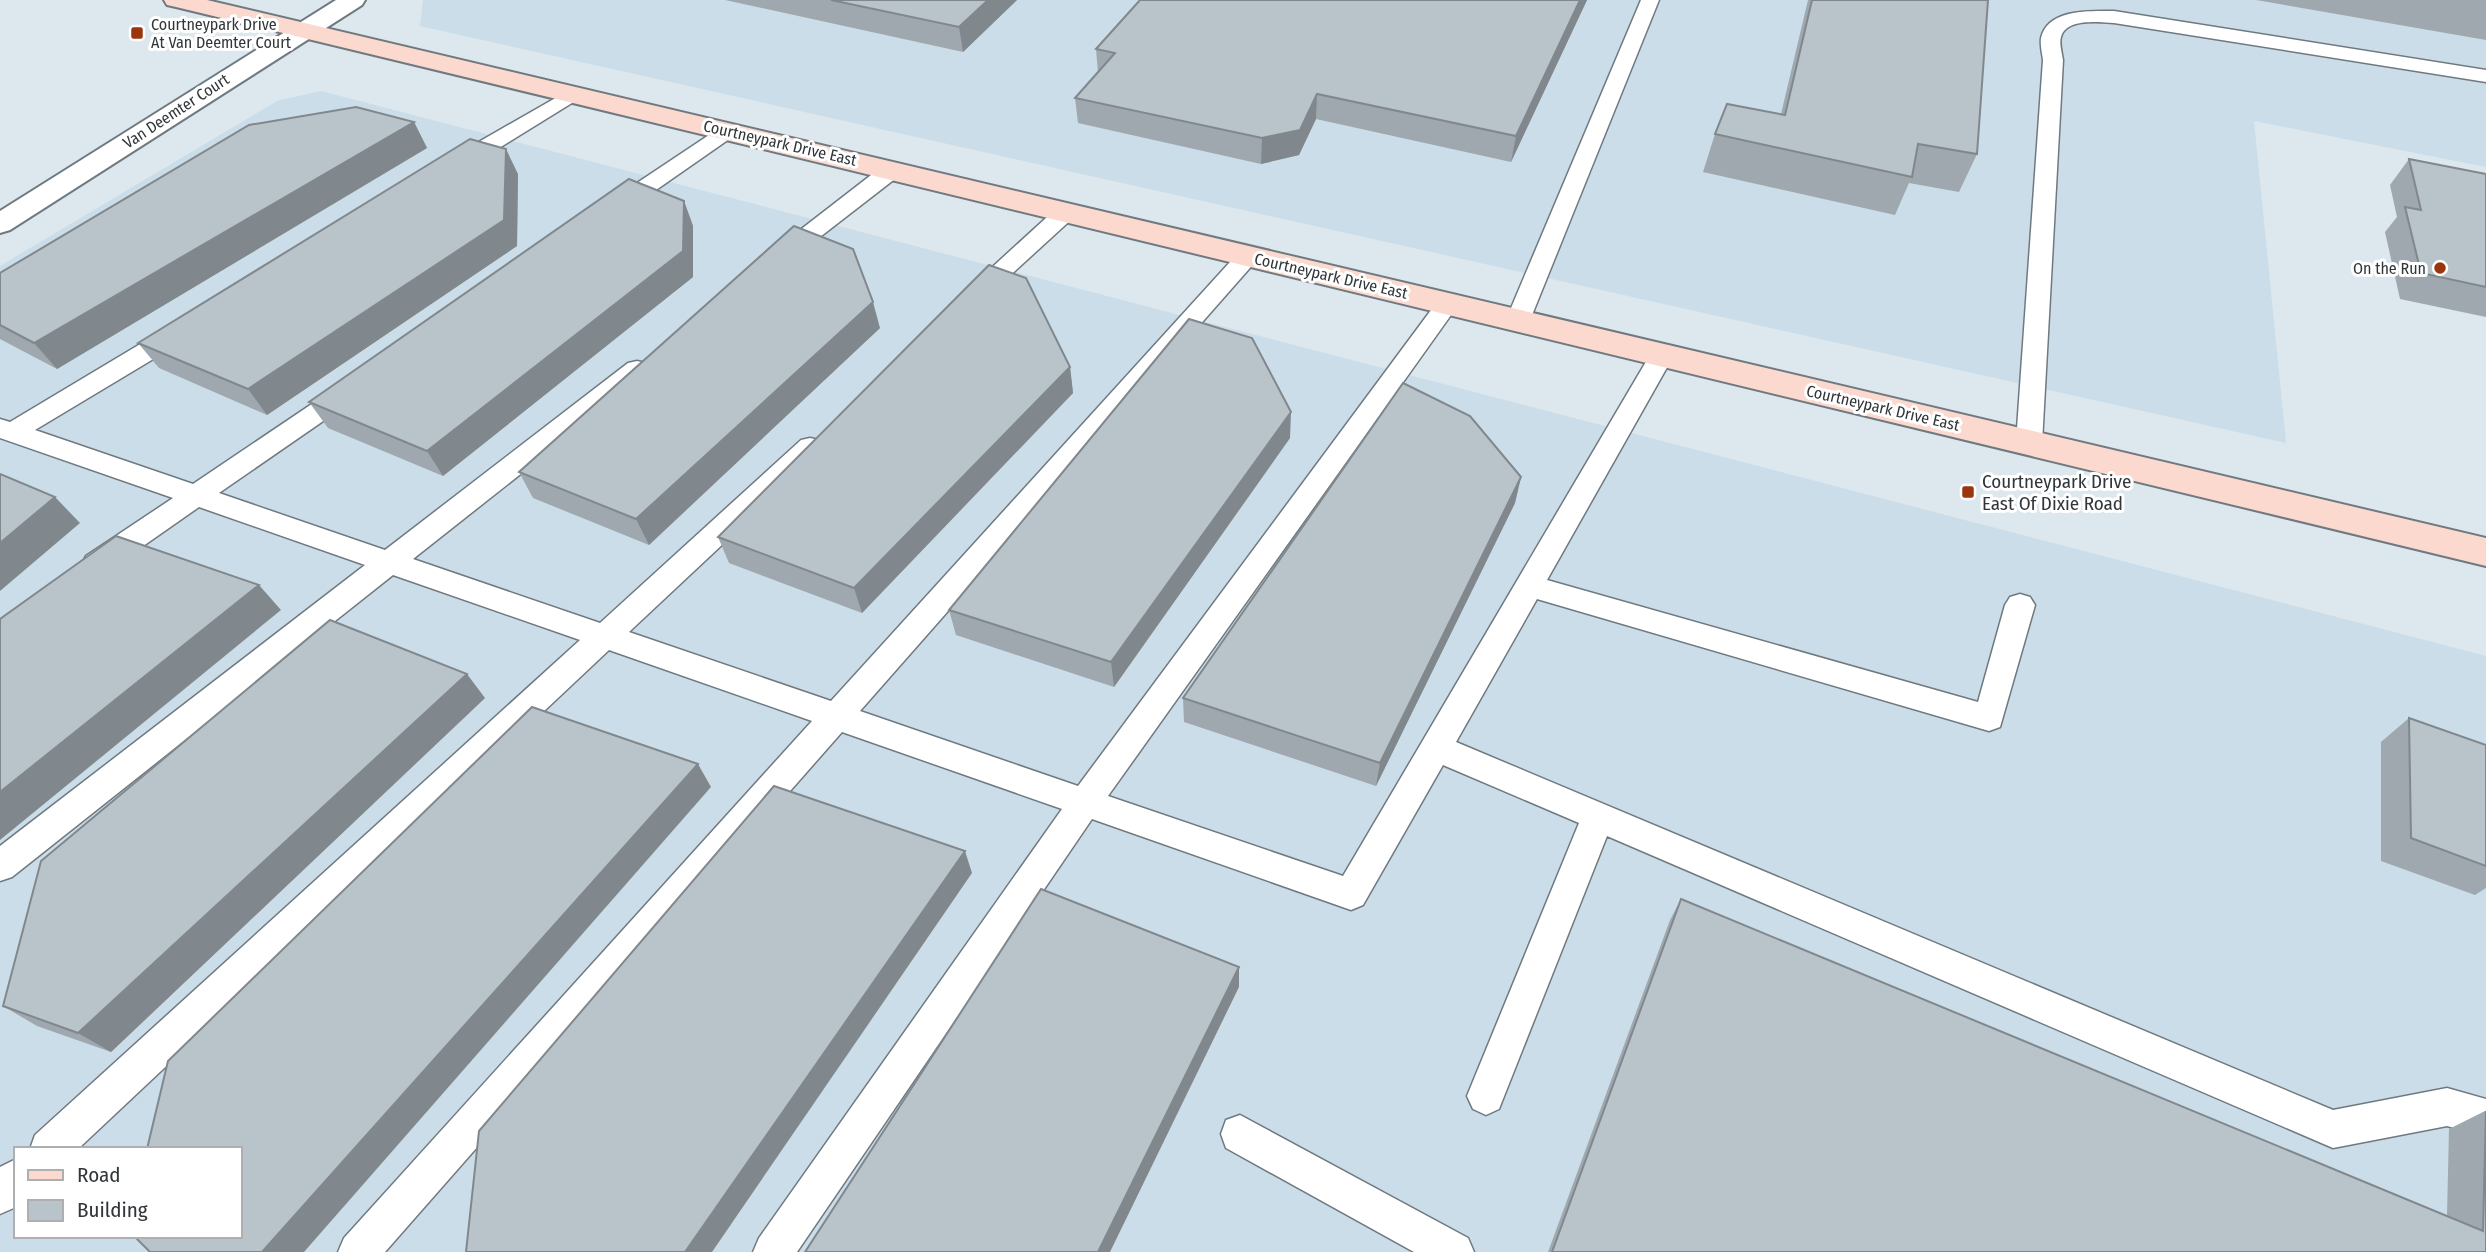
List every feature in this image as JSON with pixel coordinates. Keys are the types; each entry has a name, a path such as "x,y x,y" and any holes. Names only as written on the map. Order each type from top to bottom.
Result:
{"street":[{"name":"Courtneypark Drive East","path":"176,0 2486,552"},
{"name":"Van Deemter Court","path":"0,224 353,0"}],"lane":[{"path":"1518,320 1650,0"},
{"path":"2029,443 2053,50 2050,38 2056,28 2069,20 2114,17 2486,76"},
{"path":"432,179 573,94"},
{"path":"594,223 728,131"},
{"path":"763,271 892,170"},
{"path":"951,318 1066,212"},
{"path":"358,1252 1248,256"},
{"path":"773,1252 1085,802 1448,303"},
{"path":"7,430 204,317"},
{"path":"7,430 1351,894 1661,355"},
{"path":"0,866 653,357"},
{"path":"76,578 367,379"},
{"path":"51,1147 828,430"},
{"path":"1528,586 1989,718 2020,605"},
{"path":"1435,747 2333,1129 2446,1107 2486,1118"},
{"path":"1486,1096 1598,817"},
{"path":"1240,1134 1454,1252"},
{"path":"0,1194 14,1181"}],"shaded area":[{"path":"423,0 2486,0 2486,167 2254,121 2286,443 420,26"},
{"path":"321,91 2486,656 2486,1252 0,1252 0,266 277,101"}],"building":[{"path":"831,0 988,0 959,27"},
{"path":"1140,0 1580,0 1516,136 1317,94 1300,130 1262,138 1075,98 1115,53 1096,49"},
{"path":"1812,0 1988,0 1977,154 1918,144 1912,177 1715,134 1727,104 1785,115"},
{"path":"356,107 414,122 34,343 0,325 0,273 249,125"},
{"path":"470,139 506,149 504,220 248,389 138,343"},
{"path":"2409,159 2486,174 2486,287 2421,273 2405,207 2421,210"},
{"path":"629,179 684,201 683,251 427,451 309,402"},
{"path":"794,226 853,249 873,302 636,519 519,472"},
{"path":"989,265 1026,278 1070,367 854,588 718,537"},
{"path":"1189,319 1252,338 1291,412 1111,662 949,610"},
{"path":"1403,383 1470,416 1521,477 1380,763 1183,698"},
{"path":"0,474 55,497 0,543"},
{"path":"116,536 259,585 0,792 0,619"},
{"path":"330,620 467,674 78,1033 3,1006 41,861"},
{"path":"532,707 698,764 262,1252 150,1252 136,1238 242,1238 242,1147 147,1147 168,1061"},
{"path":"2409,718 2486,745 2486,866 2411,838"},
{"path":"774,786 965,851 685,1252 466,1252 479,1131"},
{"path":"1041,889 1239,967 1098,1252 805,1252"},
{"path":"1681,899 2483,1231 2486,1111 2486,1252 1552,1252"}],"place":[{"name":"Courtneypark Drive At Van Deemter Court","path":"137,33"},
{"name":"On the Run","path":"2440,268"},
{"name":"Courtneypark Drive East Of Dixie Road","path":"1968,492"}]}
